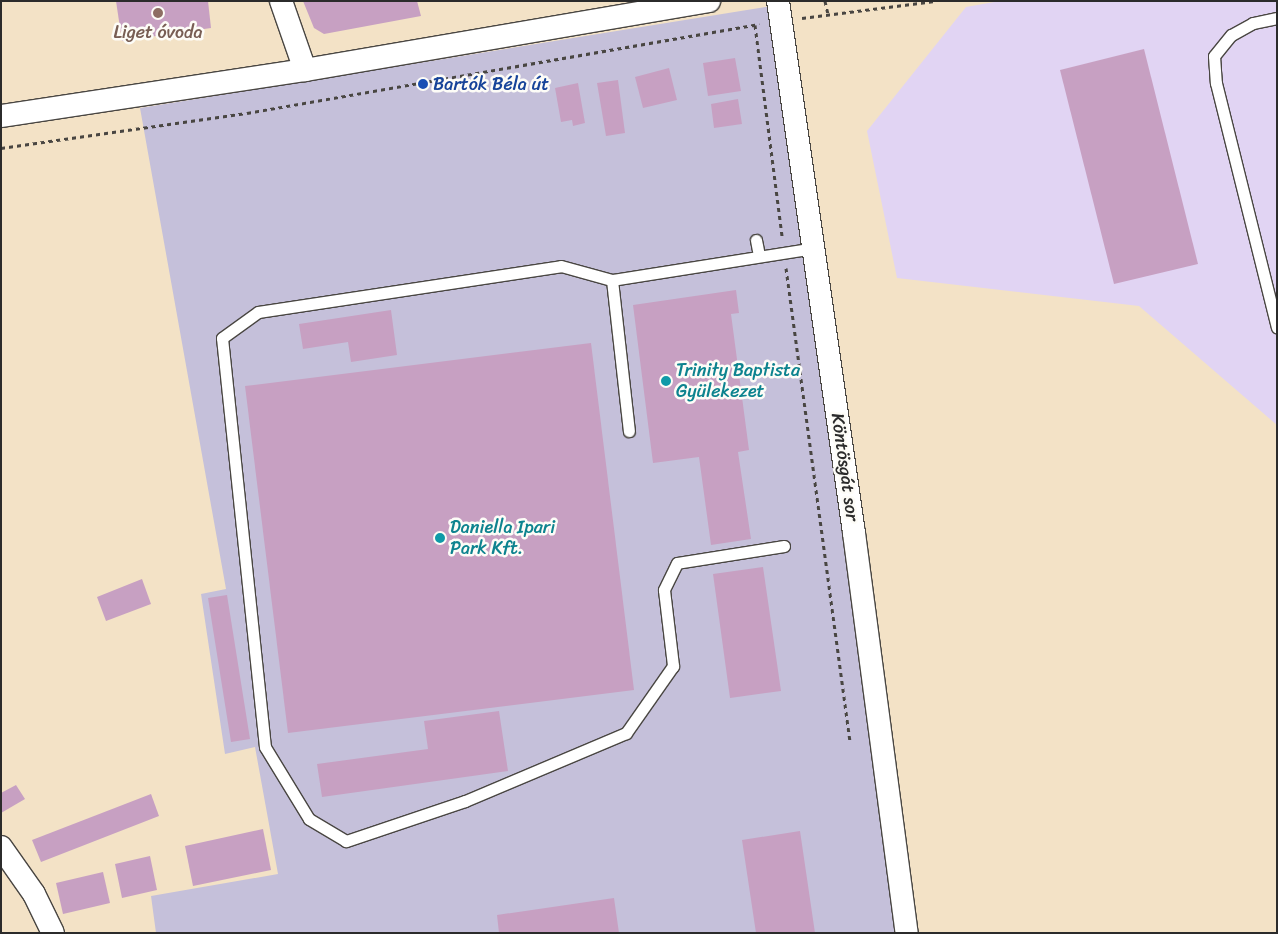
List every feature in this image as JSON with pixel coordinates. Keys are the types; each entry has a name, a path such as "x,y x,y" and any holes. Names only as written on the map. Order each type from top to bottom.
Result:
{"street":[{"path":"281,1 305,70"},
{"path":"1,116 305,70 709,1"},
{"name":"Köntösgát sor","path":"779,11 814,248 907,933"},
{"path":"1,847 34,894 53,933"}],"lane":[{"path":"1277,18 1252,23 1231,35 1214,56 1216,83 1277,328"},
{"path":"756,240 759,256"},
{"path":"784,546 677,563 664,590 673,666 626,733 465,801 346,841 309,819 265,747 222,338 258,312 551,267 561,266 612,280 814,248"},
{"path":"612,280 629,431"}],"path":[{"path":"825,1 828,14"},
{"path":"1,148 247,113 755,25 779,11 828,14 935,1"},
{"path":"755,25 850,742"}],"shaded area":[{"path":"1000,1 1277,1 1277,425 1139,306 897,278 867,131 966,7"},
{"path":"772,6 902,933 156,933 151,896 278,874 255,747 225,754 201,594 226,589 140,108"}],"building":[{"path":"116,1 208,1 211,28 122,41"},
{"path":"303,1 417,1 421,16 324,34 314,28"},
{"path":"1144,49 1198,264 1114,284 1060,70"},
{"path":"735,58 741,91 708,96 703,63"},
{"path":"669,68 677,100 643,108 635,77"},
{"path":"618,80 625,133 606,136 597,83"},
{"path":"578,83 585,123 573,126 572,120 561,122 555,88"},
{"path":"738,99 742,124 714,128 711,104"},
{"path":"736,290 739,313 731,314 749,450 738,452 751,539 711,545 699,457 653,463 633,305"},
{"path":"391,310 397,355 351,362 348,342 303,349 299,324"},
{"name":"Daniella Ipari Park Kft.","path":"591,343 634,690 288,733 245,386"},
{"path":"763,567 781,691 730,698 713,574"},
{"path":"142,579 151,604 106,621 97,597"},
{"path":"227,595 250,739 231,742 208,598"},
{"path":"499,711 508,771 322,797 317,764 428,749 424,721"},
{"path":"16,785 25,799 1,813 1,793"},
{"path":"151,794 159,816 41,862 32,840"},
{"path":"263,829 271,870 193,886 185,846"},
{"path":"800,831 815,933 756,933 742,840"},
{"path":"150,856 157,890 122,898 115,864"},
{"path":"103,872 110,903 63,914 56,883"},
{"path":"614,898 619,933 499,933 497,915"}],"place":[{"name":"Liget óvoda","path":"158,13"},
{"name":"Bartók Béla út","path":"423,84"},
{"name":"Trinity Baptista Gyülekezet","path":"666,381"},
{"name":"Daniella Ipari Park Kft.","path":"440,538"}]}
